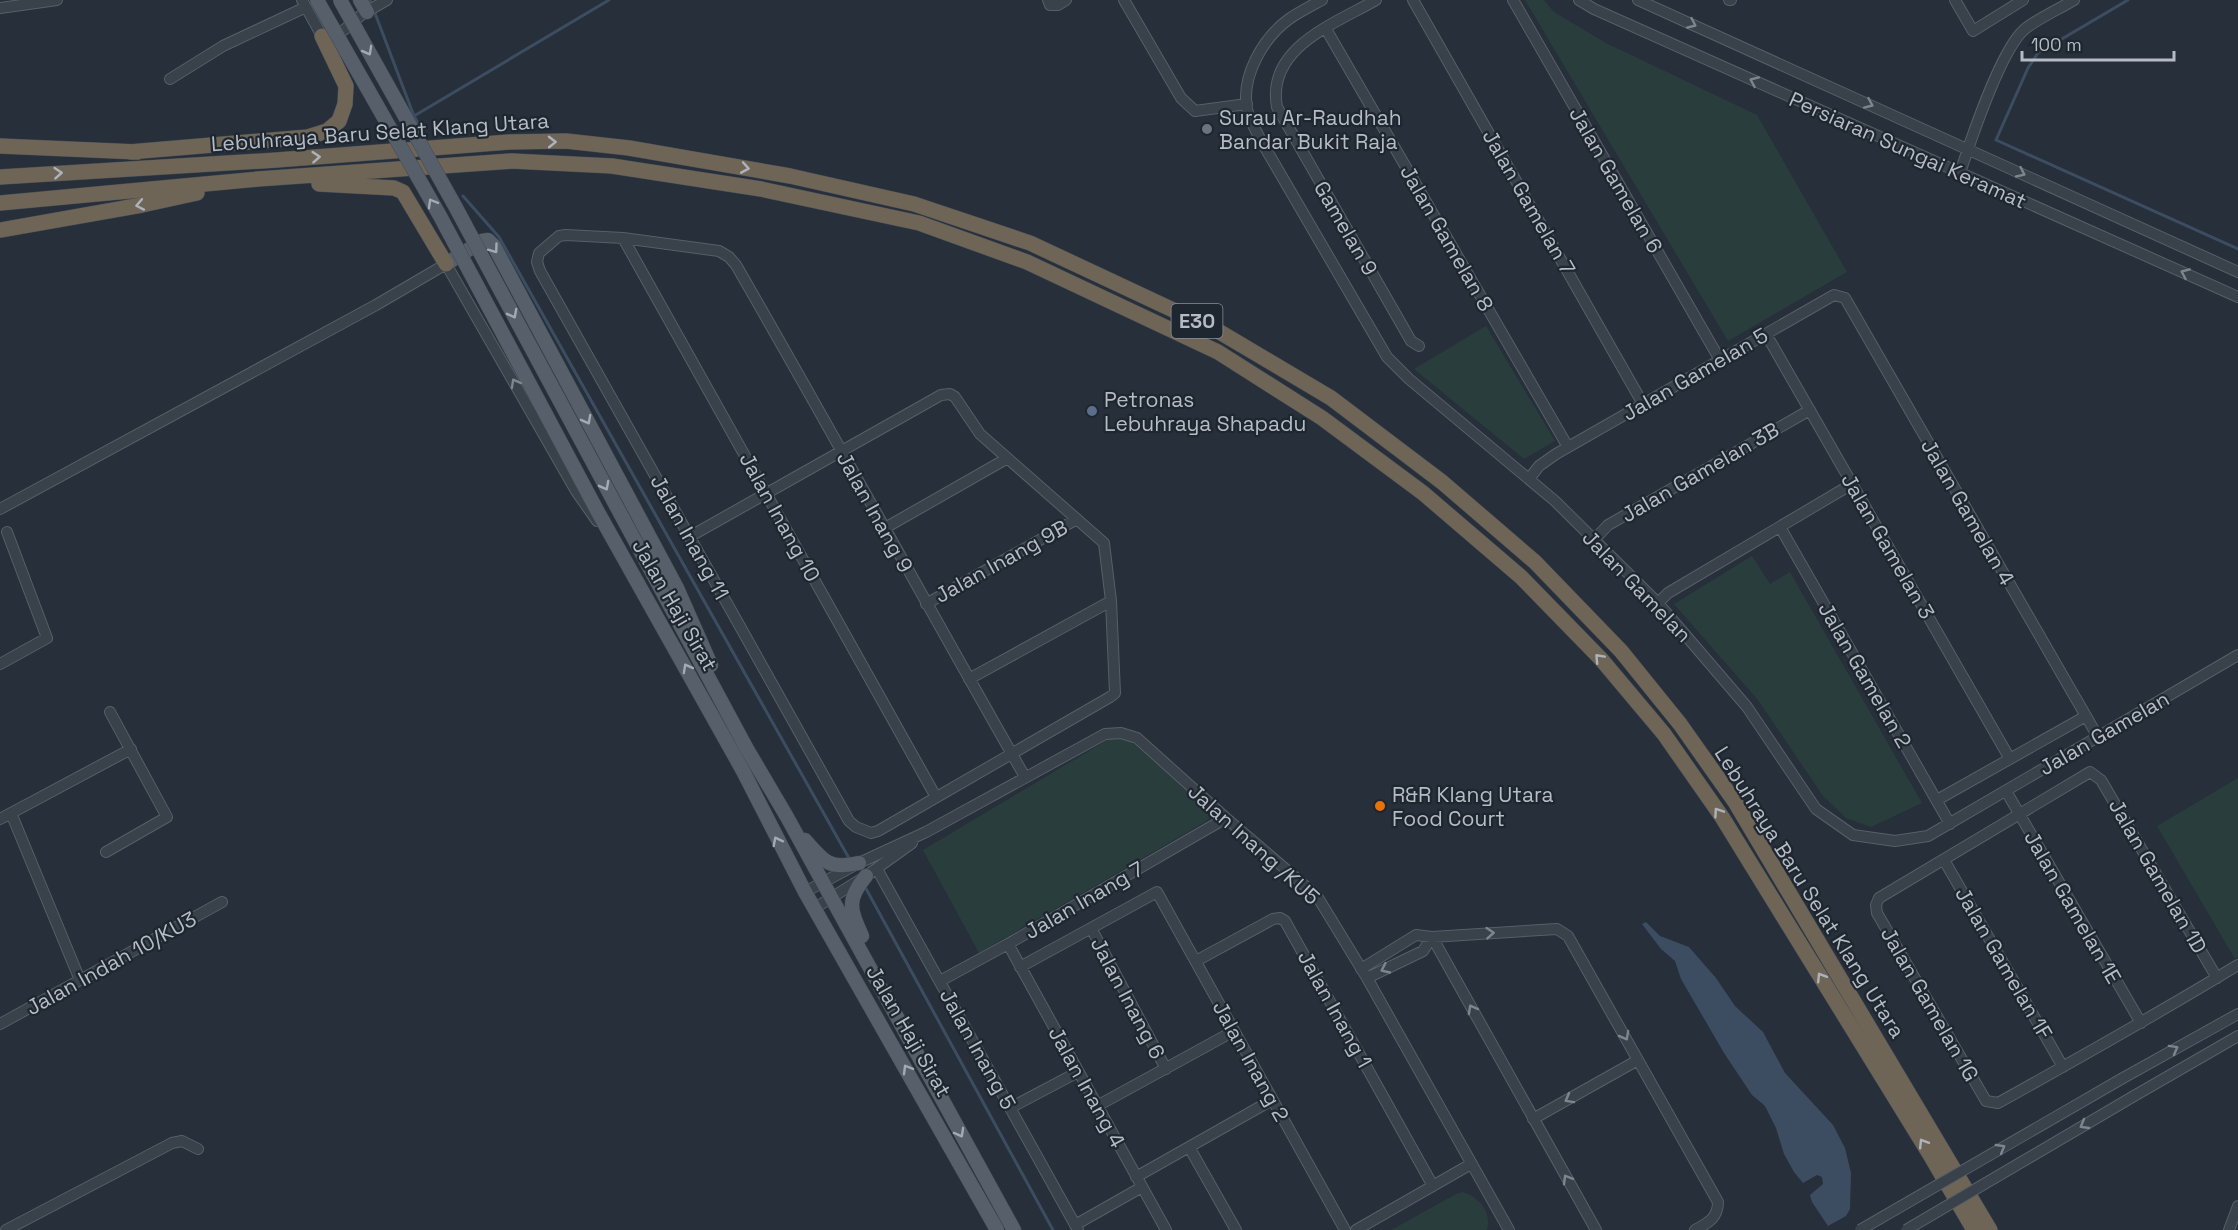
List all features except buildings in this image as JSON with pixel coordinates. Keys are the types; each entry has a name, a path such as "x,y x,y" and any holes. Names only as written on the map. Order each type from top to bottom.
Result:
{"highway":[{"path":"129,152 308,136 327,131 339,121 345,104 346,86 322,36"},
{"name":"Lebuhraya Baru Selat Klang Utara","path":"0,177 277,160 509,142 566,141 629,148 778,174 914,204 1029,243 1218,331 1330,398 1442,482 1535,562 1622,651 1680,724 1735,802 1990,1230"},
{"path":"0,146 277,160"},
{"name":"Lebuhraya Baru Selat Klang Utara","path":"0,202 512,161 612,166 761,189 919,223 1027,262 1218,352 1322,418 1423,493 1521,577 1601,659 1664,734 1722,817 1974,1230"},
{"path":"0,230 142,205 265,179 394,189 403,192 446,264"}],"main road":[{"name":"Jalan Haji Sirat","path":"340,0 460,216 747,749 787,817 1014,1230"},
{"name":"Jalan Haji Sirat","path":"308,2 440,216 599,514 743,771 805,892 998,1230"},
{"path":"446,264 482,241 488,240 494,246 677,588 747,749"},
{"path":"787,817 816,852 831,864 843,870 859,863"},
{"path":"872,873 854,887 851,913 886,986 904,1031"}],"street":[{"path":"0,8 57,0"},
{"path":"1048,0 1050,5 1054,6 1066,0"},
{"path":"1124,0 1181,98 1195,111 1246,104"},
{"name":"Jalan Gamelan","path":"1322,0 1289,19 1267,41 1251,70 1246,92 1247,111 1260,139 1387,357 1409,379 1555,501 1658,603 1747,707 1816,809 1853,835 1895,841 1928,836 2238,656"},
{"path":"1326,29 1376,0"},
{"name":"Jalan Gamelan 7","path":"1413,0 1643,404"},
{"name":"Jalan Gamelan 6","path":"1513,0 1720,360"},
{"name":"Persiaran Sungai Keramat","path":"1579,0 1594,9 2238,297"},
{"name":"Persiaran Sungai Keramat","path":"1638,0 2238,272"},
{"path":"1955,0 1973,32 2023,0"},
{"path":"1960,173 2009,48 2025,28 2074,0"},
{"path":"170,79 223,46 308,2 322,36 331,37 341,33 372,6"},
{"name":"Gamelan 9","path":"1326,29 1301,45 1290,55 1279,71 1274,91 1277,107 1405,332 1411,341 1419,346"},
{"name":"Jalan Gamelan 8","path":"1326,29 1568,447"},
{"name":"Jalan Inang 11","path":"719,251 623,238 566,235 559,236 538,253 537,262 852,825 871,832 878,831 1115,693 1111,602"},
{"name":"Jalan Inang 10","path":"623,238 936,797"},
{"name":"Jalan Inang 9","path":"719,251 736,265 1025,777"},
{"path":"0,509 376,305 446,264 576,491 627,563"},
{"name":"Jalan Gamelan 5","path":"1529,479 1539,466 1556,454 1834,295"},
{"name":"Jalan Gamelan 4","path":"1834,295 1845,298 2098,737"},
{"name":"Jalan Gamelan 3","path":"1766,334 2010,759"},
{"path":"689,537 840,450 941,395 950,394 955,397 974,428 1006,459 1104,543 1111,602 969,679"},
{"name":"Jalan Gamelan 3B","path":"1594,540 1608,525 1810,410"},
{"path":"885,528 1006,459"},
{"path":"1658,603 1668,593 1852,484"},
{"name":"Jalan Inang 9B","path":"926,604 1077,519"},
{"name":"Jalan Gamelan 2","path":"1780,527 1950,824"},
{"path":"0,664 47,638 7,532"},
{"path":"106,852 167,817 110,712"},
{"path":"1937,800 2086,716"},
{"name":"Jalan Inang /KU5","path":"859,863 926,832 1105,734 1121,733 1137,738 1317,896 1364,973 1509,1230"},
{"path":"0,819 131,749"},
{"name":"Jalan Gamelan 1D","path":"2019,815 2090,772 2101,780 2217,978"},
{"name":"Jalan Gamelan 1E","path":"2006,792 2141,1023"},
{"path":"11,813 80,980"},
{"path":"1944,860 2019,815"},
{"name":"Jalan Inang 7","path":"940,981 1226,818"},
{"name":"Jalan Inang /KU5","path":"872,873 926,832"},
{"name":"Jalan Gamelan 1G","path":"1944,860 1880,898 1876,905 1877,913 1986,1101 1998,1104 2063,1067"},
{"name":"Jalan Gamelan 1F","path":"1944,860 2063,1067"},
{"path":"805,892 843,870"},
{"name":"Jalan Inang 5","path":"872,873 940,981 1077,1228"},
{"path":"815,908 831,897 854,887"},
{"name":"Jalan Inang 2","path":"1091,928 1157,892 1345,1230"},
{"name":"Jalan Indah 10/KU3","path":"0,1024 222,902"},
{"name":"Jalan Inang 1","path":"1196,962 1273,919 1280,918 1285,921 1433,1186"},
{"path":"1020,967 1091,928"},
{"name":"Jalan Inang 6","path":"1091,928 1166,1069"},
{"path":"1364,973 1416,935 1432,937 1557,929 1568,936 1718,1202 1718,1211 1711,1221 1695,1230"},
{"path":"1364,973 1423,951 1432,937"},
{"path":"1432,937 1596,1230"},
{"name":"Jalan Inang 4","path":"1008,944 1166,1230"},
{"path":"2063,1067 2238,965"},
{"path":"1860,1230 2238,1014"},
{"path":"1097,1106 1234,1031"},
{"path":"1906,1230 2238,1036"},
{"path":"1533,1119 1638,1060"},
{"path":"1010,1108 1078,1072"},
{"path":"1136,1177 1272,1100"},
{"path":"6,1230 171,1143 182,1141 198,1149"},
{"path":"1189,1147 1236,1230"},
{"path":"1356,1230 1471,1164"},
{"path":"1077,1228 1142,1187"},
{"path":"2229,1230 2238,1206"}],"shaded area":[{"path":"1525,0 1544,0 1554,12 1606,43 1757,115 1847,272 1728,341"},
{"path":"1486,326 1555,441 1524,459 1414,369"},
{"path":"1752,556 1770,584 1790,572 1922,803 1871,827 1846,818 1823,796 1758,700 1674,604"},
{"path":"1123,738 1134,744 1206,807 1211,817 979,953 923,850 1109,739"},
{"path":"2238,778 2238,957 2235,959 2157,826"},
{"path":"1463,1192 1479,1201 1483,1206 1488,1217 1487,1230 1391,1230 1456,1194"}],"water":[{"path":"1646,922 1660,936 1689,947 1716,978 1735,1006 1763,1032 1785,1073 1833,1125 1845,1148 1851,1173 1850,1209 1846,1216 1828,1226 1810,1195 1823,1184 1822,1177 1817,1175 1803,1183 1794,1172 1784,1154 1776,1128 1765,1106 1752,1095 1724,1053 1681,979 1675,961 1661,949 1642,924"}],"waterway":[{"path":"370,0 414,116 609,0"},
{"path":"2128,0 2038,53 2028,68 1996,140 2238,249"},
{"path":"414,116 425,135"},
{"path":"463,196 499,237 850,860"},
{"path":"864,885 1053,1230"}],"place":[{"name":"Surau Ar-Raudhah Bandar Bukit Raja","path":"1207,129"},
{"name":"Petronas Lebuhraya Shapadu","path":"1092,411"},
{"name":"R&R Klang Utara Food Court","path":"1380,806"}]}
